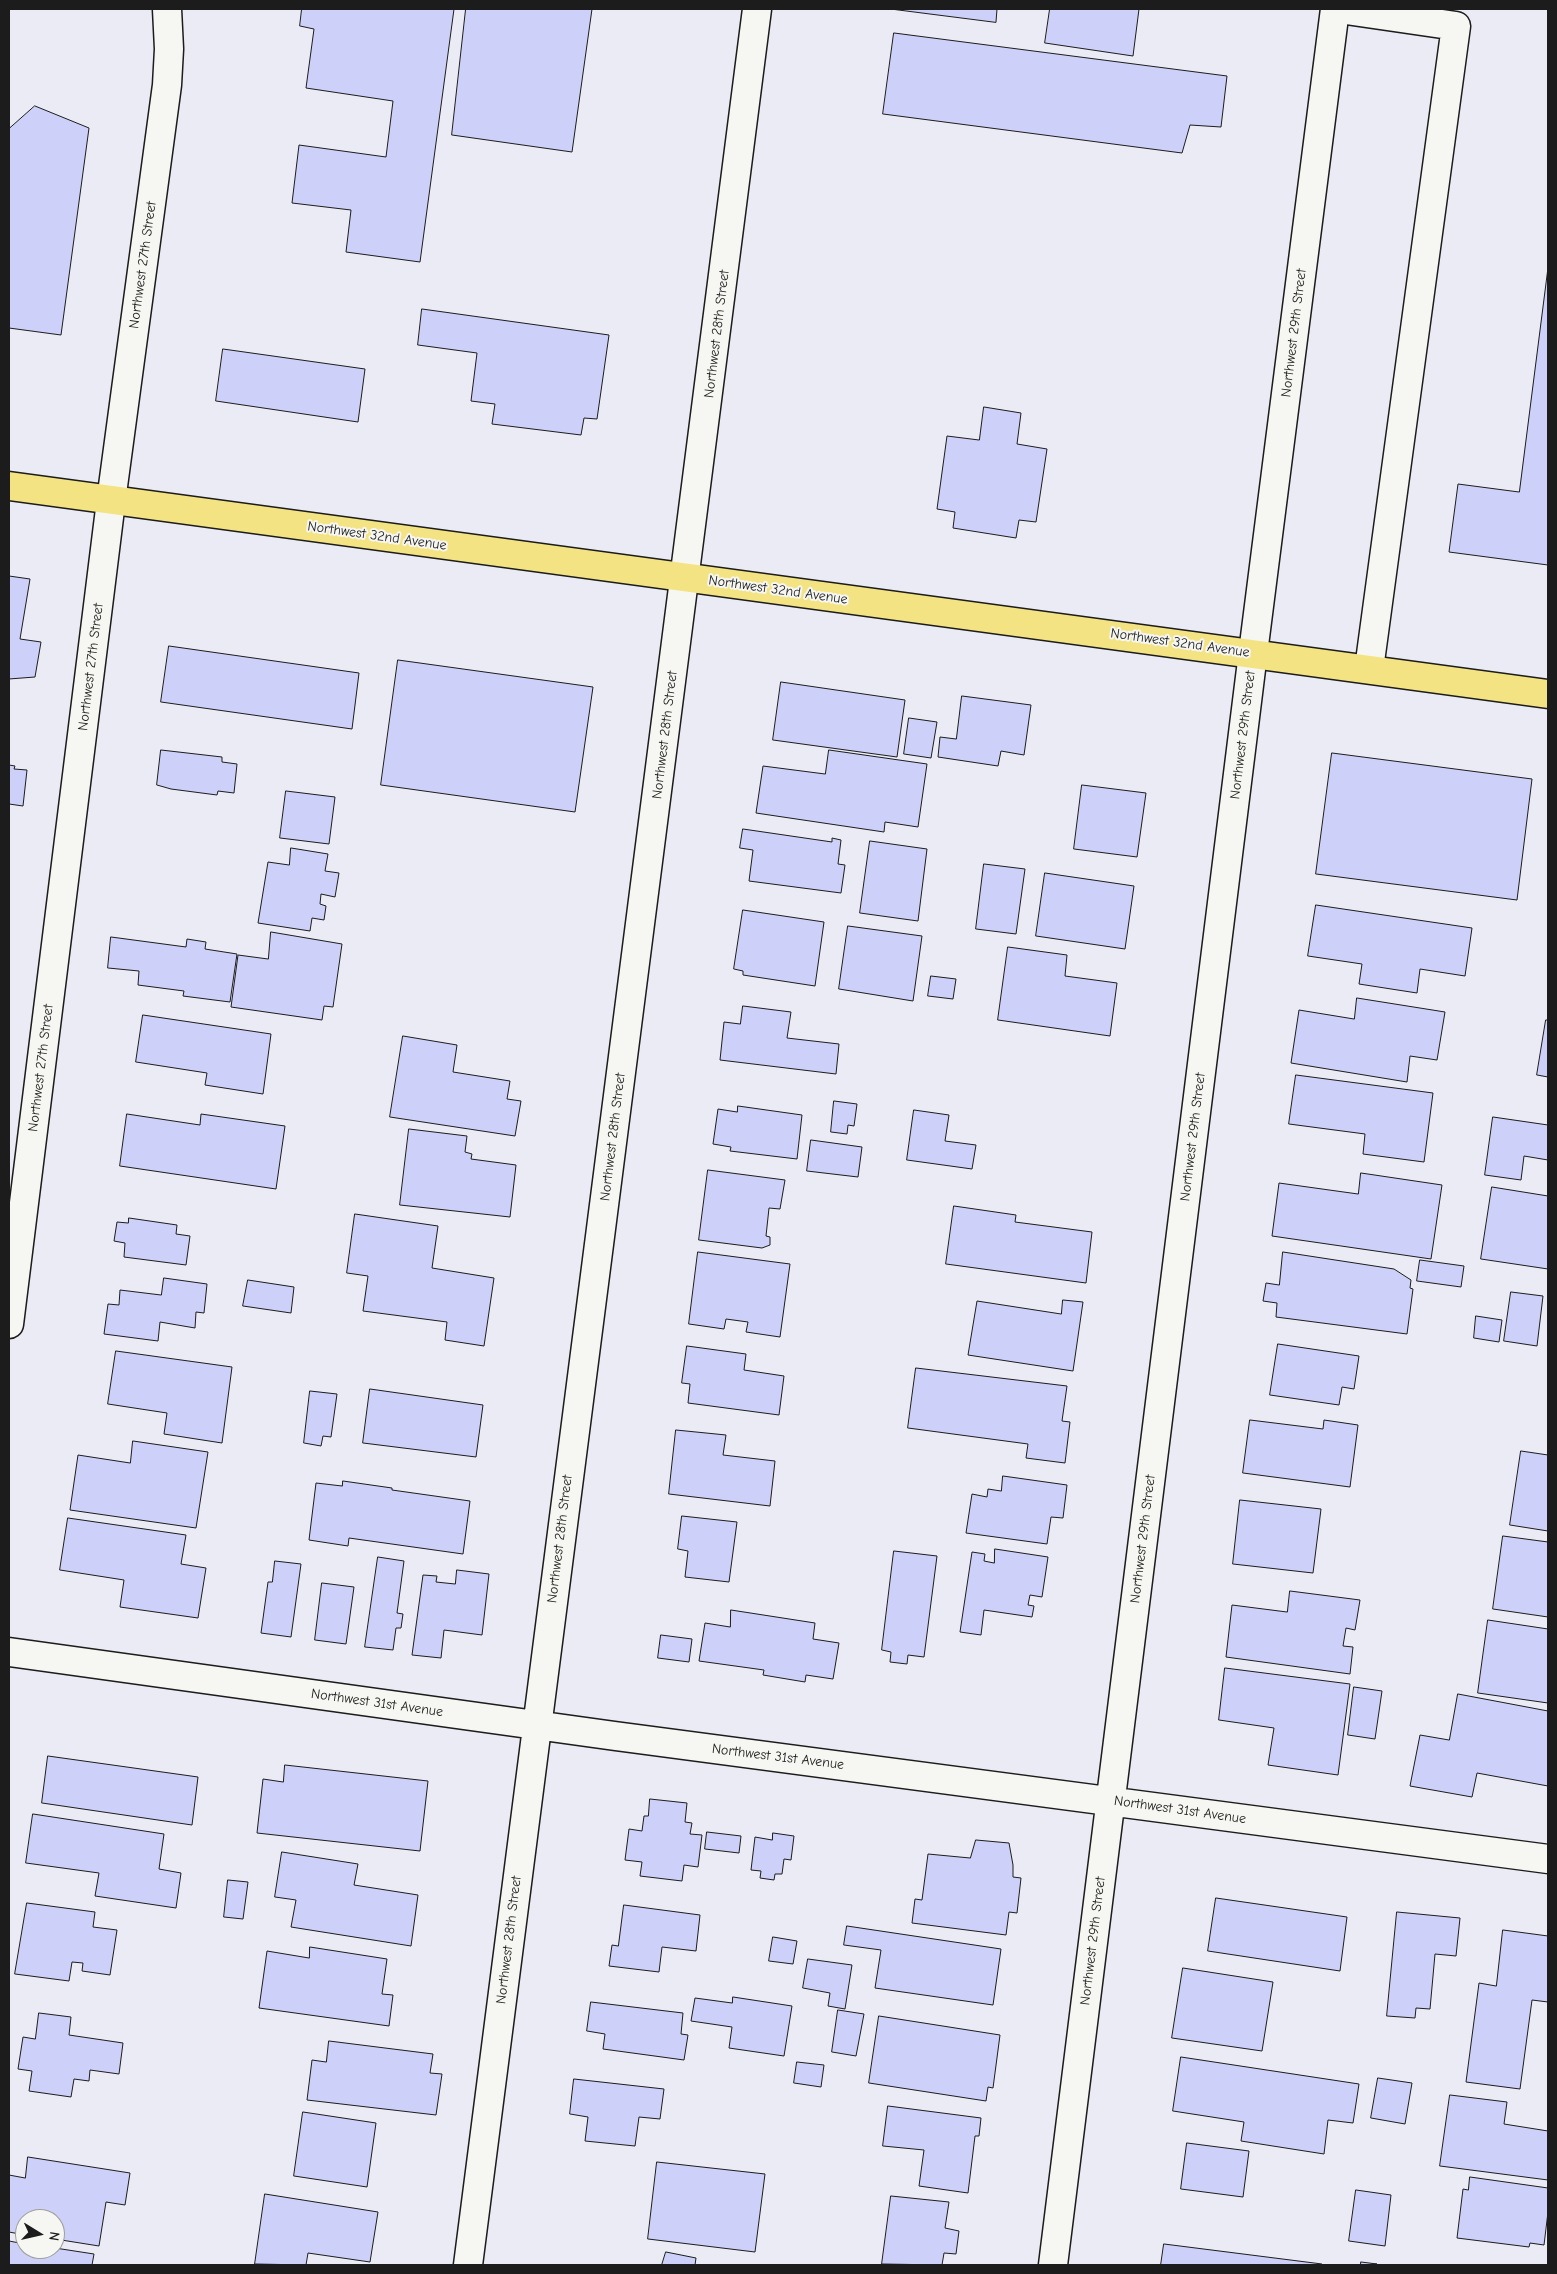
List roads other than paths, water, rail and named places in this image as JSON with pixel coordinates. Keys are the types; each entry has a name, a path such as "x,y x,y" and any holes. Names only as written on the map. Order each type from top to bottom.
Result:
{"main road":[{"name":"Northwest 32nd Avenue","path":"9,486 1548,694"}],"street":[{"name":"Northwest 27th Street","path":"9,1324 111,501 167,85 169,49 167,9"},
{"name":"Northwest 28th Street","path":"468,2265 758,9"},
{"name":"Northwest 29th Street","path":"1053,2265 1253,653 1337,9"},
{"path":"1337,9 1456,26 1369,669"},
{"name":"Northwest 31st Avenue","path":"9,1652 536,1725 1548,1859"}]}
